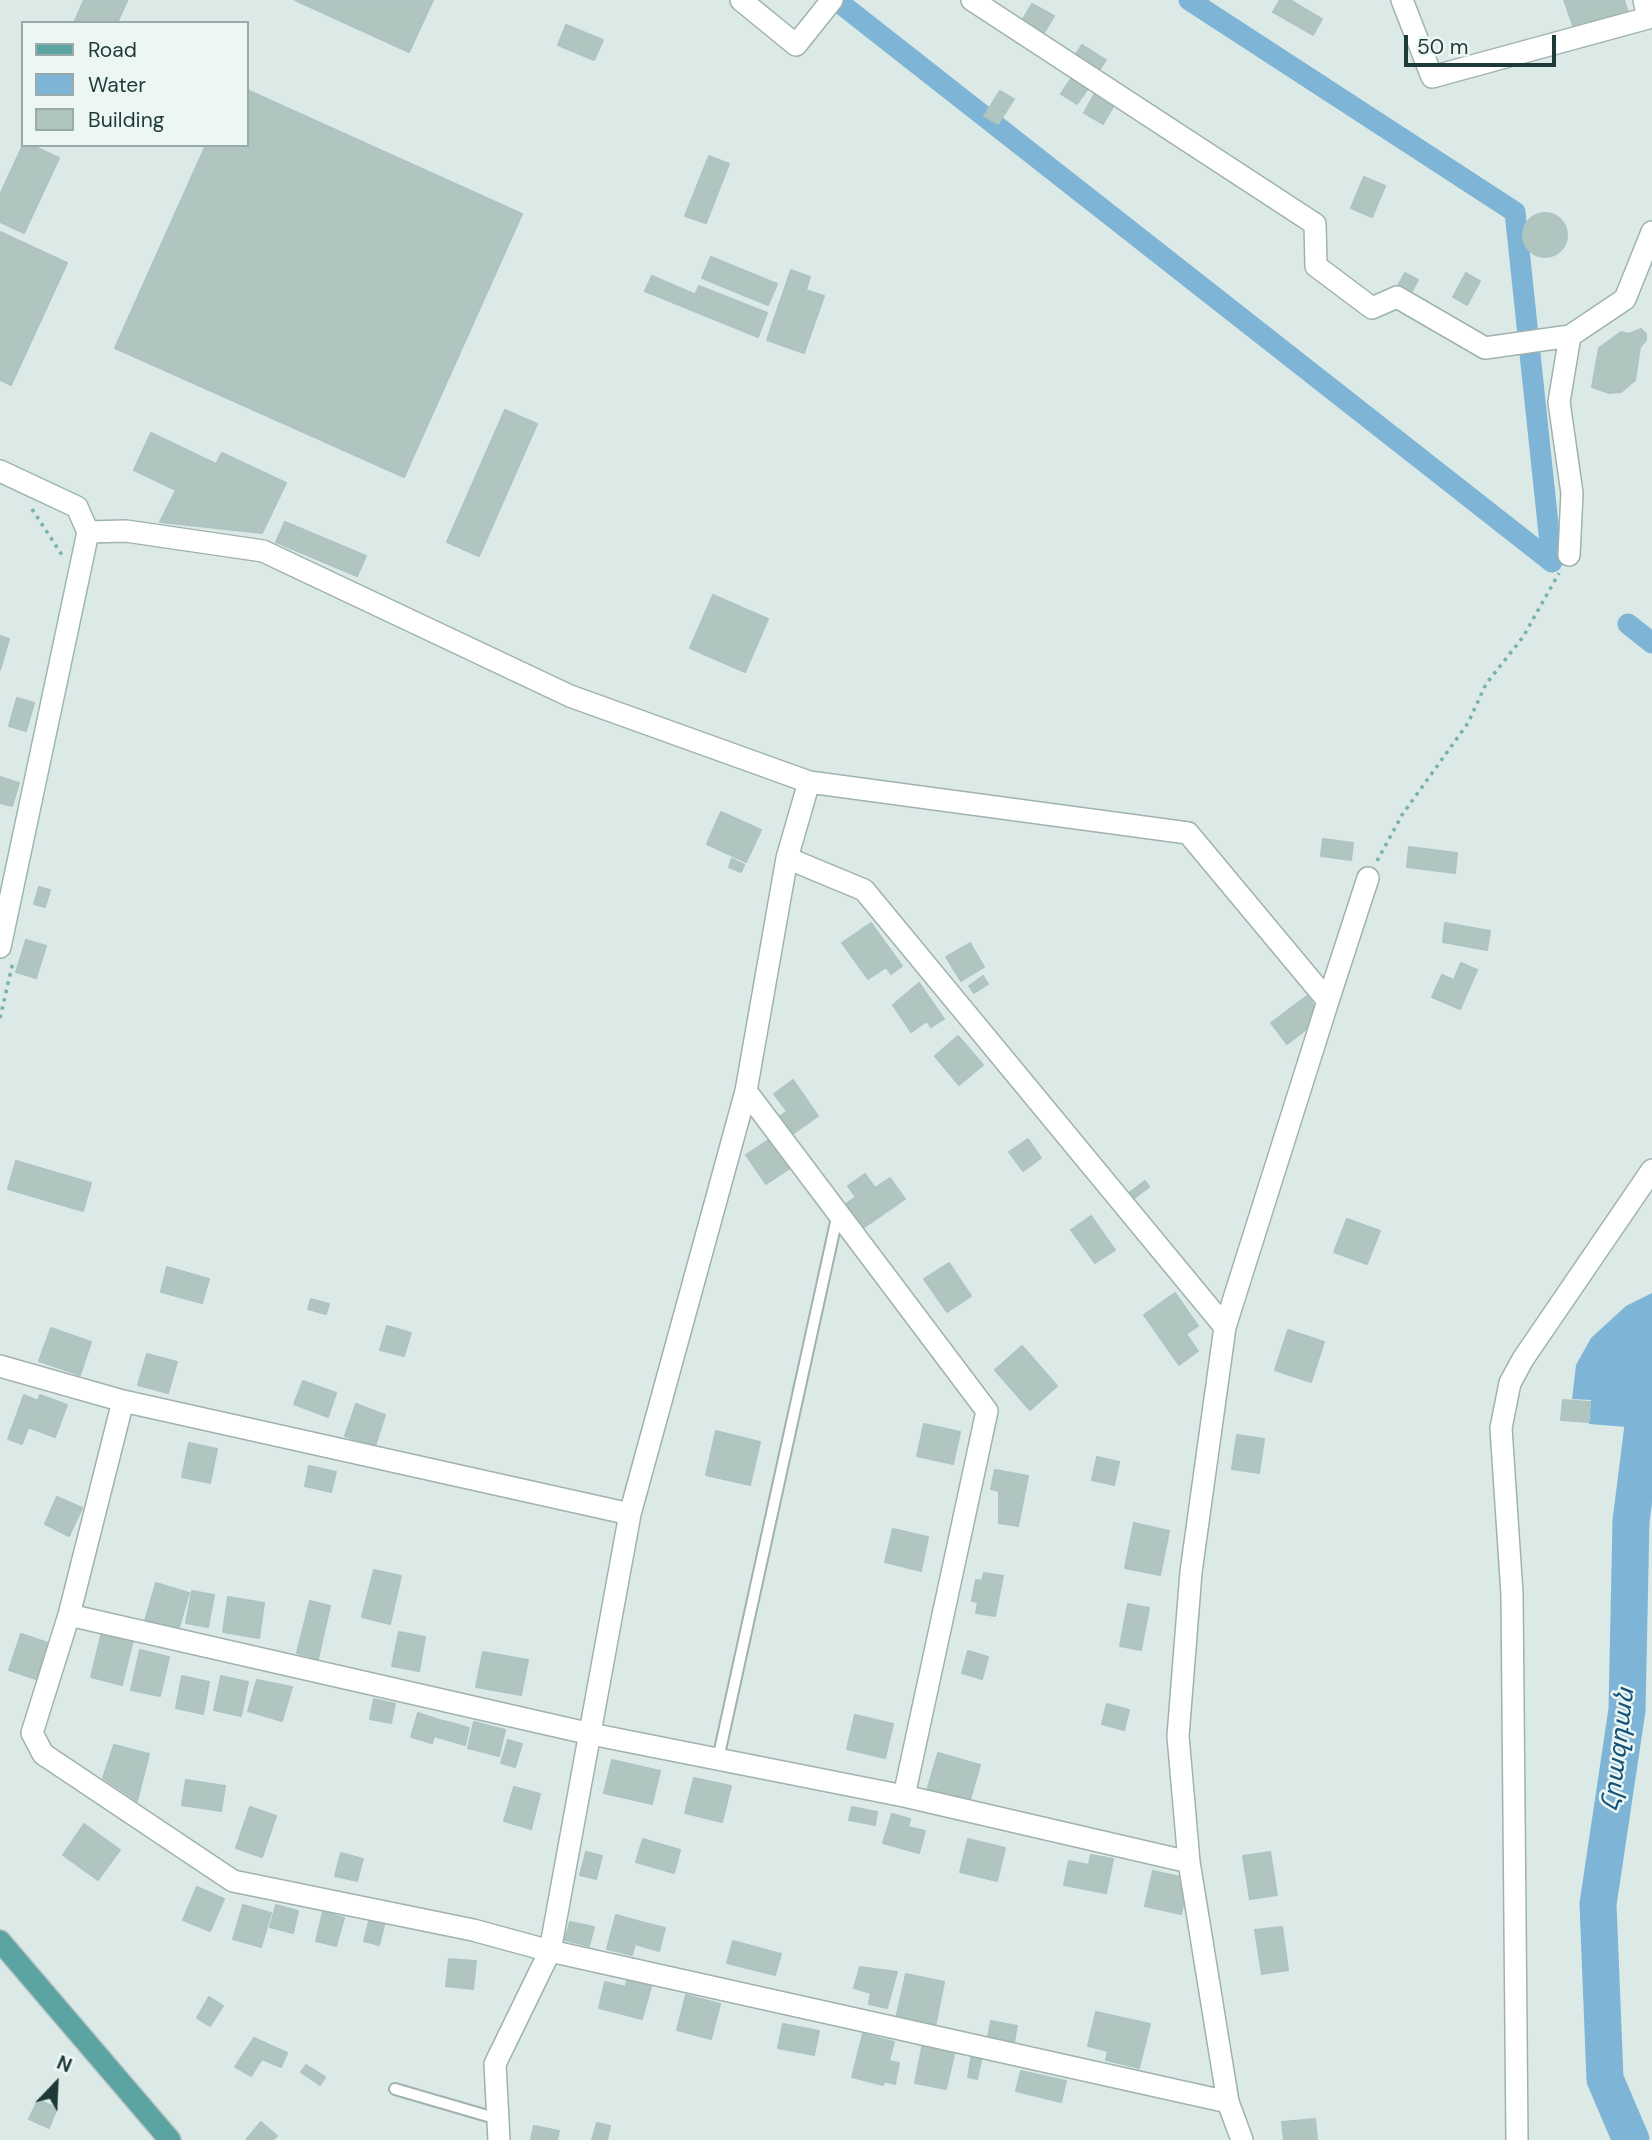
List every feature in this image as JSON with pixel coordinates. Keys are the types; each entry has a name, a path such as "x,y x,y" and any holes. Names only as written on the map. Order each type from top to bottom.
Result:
{"main road":[{"path":"0,1941 170,2140"}],"street":[{"path":"741,0 796,46 829,4"},
{"path":"972,0 1315,224 1316,266 1372,309 1397,298 1485,348 1570,336 1625,299 1652,232"},
{"path":"1402,0 1432,77 1648,18 1644,0"},
{"path":"1569,555 1572,493 1559,402 1570,336"},
{"path":"0,471 77,507 88,532 85,559 0,947"},
{"path":"88,532 126,531 263,551 570,696 809,782 1188,833 1328,1001"},
{"path":"499,2129 495,2064 550,1951 630,1514 746,1091 787,858 809,782"},
{"path":"787,858 864,890 1225,1327"},
{"path":"1242,2140 1228,2102 1189,1862 1178,1736 1191,1573 1225,1327 1368,878"},
{"path":"746,1091 987,1411 904,1796"},
{"path":"1517,2140 1511,1594 1503,1415 1510,1382 1523,1359 1652,1170"},
{"path":"0,1366 123,1401 630,1514"},
{"path":"123,1401 69,1615 32,1733 43,1754 233,1881 473,1930 550,1951 1228,2102"},
{"path":"69,1615 591,1734 904,1796 1189,1862"}],"lane":[{"path":"718,1759 838,1213"},
{"path":"395,2089 499,2129"}],"path":[{"path":"1368,878 1402,816 1468,723 1486,684 1523,637 1569,555"}],"water":[{"path":"1652,1293 1652,1429 1589,1424 1591,1400 1572,1399 1576,1365 1591,1338 1626,1306"}],"building":[{"path":"84,0 127,1 118,21 75,21"},
{"path":"295,0 433,0 409,52"},
{"path":"1280,0 1290,0 1322,19 1313,35 1273,12"},
{"path":"1564,0 1624,0 1628,12 1575,31"},
{"path":"1032,4 1054,16 1042,36 1020,24"},
{"path":"566,25 603,40 594,60 558,45"},
{"path":"1082,45 1106,60 1096,75 1073,59"},
{"path":"1072,77 1089,87 1077,104 1061,94"},
{"path":"248,90 522,214 404,477 115,348 205,147 248,147"},
{"path":"1000,91 1014,99 998,124 984,116"},
{"path":"1094,95 1113,107 1103,124 1084,113"},
{"path":"22,147 35,147 59,158 24,233 0,222 0,195"},
{"path":"709,156 729,164 706,223 685,216"},
{"path":"1364,177 1385,186 1372,217 1351,208"},
{"path":"1545,213 1554,214 1561,219 1566,226 1566,244 1561,251 1554,256 1545,257 1536,256 1529,251 1524,244 1523,235 1524,226 1529,219 1536,214"},
{"path":"0,232 67,263 11,385 0,380"},
{"path":"711,257 777,284 768,305 702,278"},
{"path":"791,270 810,277 806,290 824,296 804,353 767,340"},
{"path":"1405,273 1418,280 1408,298 1395,291"},
{"path":"1466,273 1480,281 1467,305 1453,297"},
{"path":"652,276 696,295 689,309 645,291"},
{"path":"699,286 767,313 758,337 689,309"},
{"path":"1641,329 1646,334 1646,340 1640,347 1635,380 1621,392 1609,393 1592,387 1599,348 1621,332 1629,334"},
{"path":"505,410 537,424 479,556 447,542"},
{"path":"151,433 216,464 222,453 286,483 262,533 160,522 176,490 134,470"},
{"path":"285,522 366,556 357,576 276,542"},
{"path":"713,595 768,619 745,672 690,648"},
{"path":"0,636 9,639 0,670"},
{"path":"17,698 34,703 26,731 9,726"},
{"path":"0,777 19,783 12,806 0,803"},
{"path":"721,812 761,830 746,862 707,844"},
{"path":"1323,839 1353,843 1351,860 1321,856"},
{"path":"1409,847 1457,853 1455,873 1407,867"},
{"path":"732,859 744,865 741,872 729,867"},
{"path":"39,887 50,890 45,907 34,904"},
{"path":"871,923 902,966 891,974 886,967 868,979 842,943"},
{"path":"1445,923 1490,931 1487,950 1443,942"},
{"path":"26,940 46,946 36,978 16,972"},
{"path":"970,943 984,967 961,981 946,957"},
{"path":"1461,963 1477,970 1460,1009 1432,997 1442,975 1454,980"},
{"path":"983,976 988,984 974,993 969,986"},
{"path":"919,983 944,1019 931,1027 927,1021 911,1032 893,1005"},
{"path":"1307,996 1322,1017 1287,1044 1271,1023"},
{"path":"958,1036 983,1065 959,1085 935,1056"},
{"path":"793,1080 818,1116 788,1137 776,1120 787,1111 774,1094"},
{"path":"773,1137 793,1166 766,1184 746,1155"},
{"path":"1028,1139 1041,1158 1023,1171 1009,1152"},
{"path":"16,1161 91,1183 83,1211 8,1189"},
{"path":"865,1174 875,1188 890,1178 905,1199 863,1228 846,1204 856,1197 848,1186"},
{"path":"1145,1181 1149,1187 1133,1199 1129,1193"},
{"path":"1091,1216 1115,1250 1095,1263 1071,1230"},
{"path":"1347,1219 1380,1231 1367,1264 1334,1252"},
{"path":"949,1263 971,1296 947,1312 924,1279"},
{"path":"167,1267 209,1279 202,1303 161,1292"},
{"path":"1175,1293 1198,1326 1186,1334 1198,1351 1179,1365 1144,1315"},
{"path":"311,1299 329,1304 326,1314 308,1309"},
{"path":"387,1326 411,1333 404,1356 380,1350"},
{"path":"51,1328 91,1342 80,1375 39,1361"},
{"path":"1288,1330 1324,1342 1311,1382 1275,1370"},
{"path":"1022,1346 1057,1386 1030,1410 995,1370"},
{"path":"147,1354 177,1362 168,1393 138,1385"},
{"path":"303,1381 336,1393 328,1417 294,1404"},
{"path":"24,1395 38,1401 22,1444 8,1439"},
{"path":"40,1395 67,1405 55,1437 28,1427"},
{"path":"1563,1400 1590,1402 1588,1422 1561,1420"},
{"path":"356,1404 385,1415 375,1446 345,1436"},
{"path":"924,1424 960,1432 953,1464 917,1456"},
{"path":"716,1431 760,1442 750,1485 706,1475"},
{"path":"1237,1435 1264,1439 1259,1473 1232,1469"},
{"path":"189,1443 217,1449 210,1483 182,1477"},
{"path":"1097,1457 1119,1462 1114,1485 1092,1480"},
{"path":"309,1466 336,1472 331,1492 305,1486"},
{"path":"995,1470 1028,1476 1018,1526 999,1523 999,1491 991,1489"},
{"path":"57,1497 82,1508 69,1536 45,1524"},
{"path":"1134,1523 1169,1531 1160,1575 1125,1568"},
{"path":"893,1529 928,1537 921,1571 885,1562"},
{"path":"374,1570 401,1576 390,1624 362,1617"},
{"path":"984,1573 1003,1576 995,1616 976,1613 978,1602 972,1601 976,1580 982,1581"},
{"path":"156,1583 189,1593 178,1631 145,1621"},
{"path":"192,1591 214,1595 208,1627 186,1623"},
{"path":"228,1597 264,1603 259,1638 223,1632"},
{"path":"310,1601 330,1606 318,1659 297,1653"},
{"path":"1128,1604 1149,1608 1141,1650 1120,1646"},
{"path":"102,1632 133,1640 122,1685 91,1677"},
{"path":"399,1632 425,1637 419,1671 392,1666"},
{"path":"21,1634 48,1643 36,1679 9,1670"},
{"path":"140,1650 169,1657 160,1696 131,1690"},
{"path":"968,1651 988,1657 982,1679 962,1673"},
{"path":"483,1652 528,1660 521,1695 476,1687"},
{"path":"182,1676 209,1682 203,1714 176,1708"},
{"path":"221,1676 248,1682 241,1716 214,1710"},
{"path":"257,1680 292,1687 282,1721 248,1711"},
{"path":"374,1699 395,1704 391,1723 370,1719"},
{"path":"1107,1704 1129,1710 1124,1730 1102,1724"},
{"path":"418,1713 439,1720 432,1743 411,1737"},
{"path":"855,1715 893,1724 885,1758 847,1749"},
{"path":"439,1720 452,1723 448,1740 434,1736"},
{"path":"474,1722 505,1730 499,1756 468,1748"},
{"path":"452,1723 469,1728 465,1745 448,1740"},
{"path":"508,1740 522,1744 515,1767 501,1763"},
{"path":"114,1745 149,1754 137,1801 103,1778"},
{"path":"938,1753 980,1765 969,1803 927,1791"},
{"path":"612,1760 660,1771 652,1804 604,1793"},
{"path":"694,1778 731,1786 722,1822 685,1813"},
{"path":"186,1780 225,1786 221,1811 182,1805"},
{"path":"514,1787 540,1794 531,1829 504,1821"},
{"path":"250,1807 276,1816 262,1857 236,1848"},
{"path":"852,1807 877,1812 875,1825 849,1820"},
{"path":"892,1814 910,1819 908,1827 925,1831 919,1853 883,1843"},
{"path":"84,1824 120,1850 98,1880 63,1855"},
{"path":"643,1839 680,1850 674,1873 636,1862"},
{"path":"968,1839 1005,1848 997,1881 960,1872"},
{"path":"586,1852 602,1856 596,1879 580,1875"},
{"path":"1270,1852 1277,1895 1250,1899 1243,1856"},
{"path":"341,1853 363,1859 357,1881 335,1876"},
{"path":"1091,1855 1113,1859 1106,1893 1064,1885 1069,1861 1089,1865"},
{"path":"1153,1871 1189,1879 1181,1914 1145,1906"},
{"path":"197,1887 224,1899 210,1931 183,1920"},
{"path":"243,1905 271,1913 261,1947 233,1939"},
{"path":"276,1905 298,1911 293,1933 270,1927"},
{"path":"323,1912 344,1918 336,1946 316,1941"},
{"path":"371,1914 386,1918 379,1945 364,1941"},
{"path":"616,1915 641,1922 632,1955 607,1949"},
{"path":"570,1922 594,1927 589,1946 565,1940"},
{"path":"641,1922 665,1928 659,1951 635,1944"},
{"path":"1282,1927 1288,1970 1262,1974 1255,1930"},
{"path":"733,1941 781,1954 775,1975 727,1963"},
{"path":"449,1959 476,1961 473,1989 446,1986"},
{"path":"860,1967 897,1972 887,2008 869,2004 871,1993 854,1988"},
{"path":"906,1974 944,1982 935,2027 896,2019"},
{"path":"628,1977 652,1983 642,2019 619,2013"},
{"path":"605,1982 626,1987 619,2013 599,2008"},
{"path":"686,1995 720,2004 711,2039 677,2030"},
{"path":"209,1997 223,2006 210,2026 197,2018"},
{"path":"1096,2012 1150,2024 1139,2068 1106,2060 1108,2051 1088,2046"},
{"path":"991,2021 1017,2026 1014,2042 988,2037"},
{"path":"783,2024 819,2031 814,2055 778,2048"},
{"path":"863,2034 894,2042 889,2061 899,2063 895,2084 884,2081 883,2085 852,2077"},
{"path":"254,2038 287,2053 281,2067 262,2059 251,2076 235,2067"},
{"path":"923,2043 955,2050 946,2089 915,2083"},
{"path":"972,2054 982,2056 977,2079 968,2077"},
{"path":"306,2065 325,2077 320,2085 301,2072"},
{"path":"1021,2071 1066,2081 1061,2102 1016,2091"},
{"path":"38,2100 57,2108 49,2128 29,2119"},
{"path":"1315,2119 1317,2140 1284,2140 1282,2122"},
{"path":"261,2122 277,2136 273,2140 246,2140"},
{"path":"597,2123 610,2126 607,2140 592,2140"},
{"path":"534,2126 559,2131 557,2140 531,2140"}],"waterway":[{"path":"836,0 1552,562"},
{"path":"1189,0 1515,212 1552,562"},
{"path":"1628,624 1652,643"},
{"name":"Հրազդան","path":"1631,2140 1605,2079 1598,1904 1627,1710 1631,1521 1652,1355"}]}
